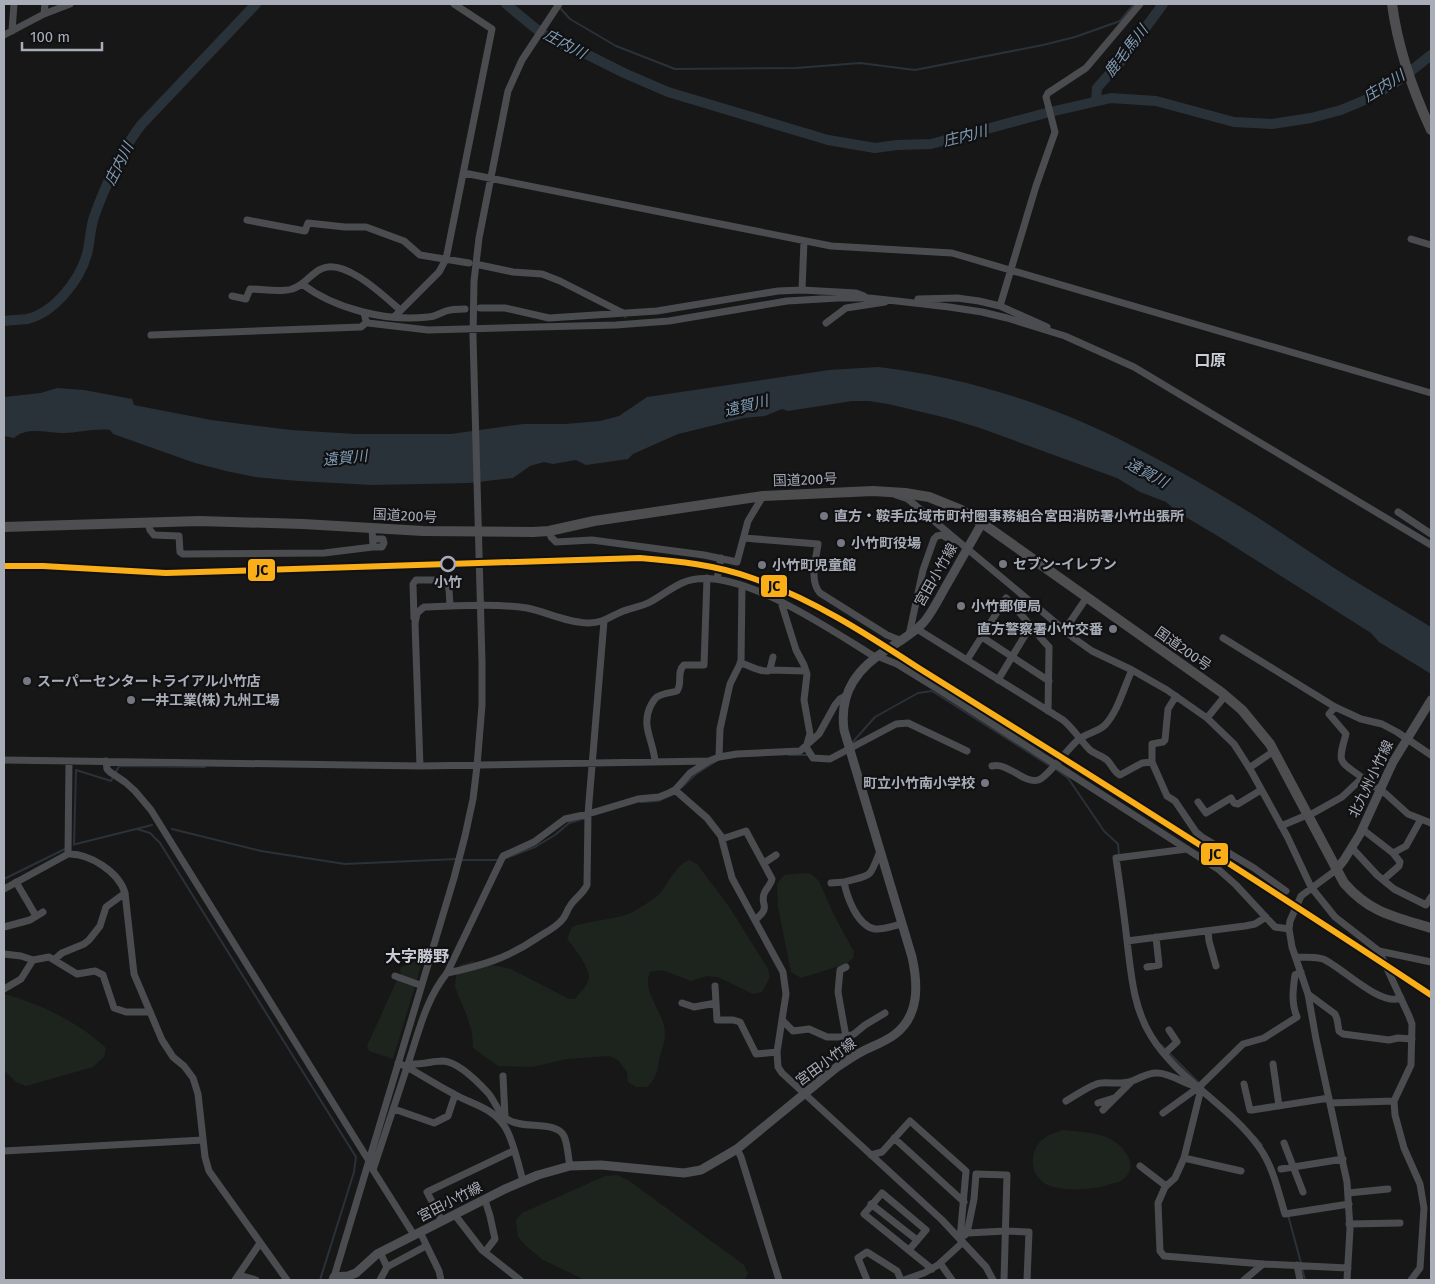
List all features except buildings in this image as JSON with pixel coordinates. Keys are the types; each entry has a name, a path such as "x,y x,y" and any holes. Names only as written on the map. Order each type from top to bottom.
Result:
{"highway":[{"path":"1392,4 1404,53 1431,130"},
{"path":"1398,4 1404,53"},
{"path":"1415,86 1431,117"},
{"name":"国道200号","path":"6,529 148,523 248,522 373,534 479,528 549,531 594,521 763,496 886,492 916,494 942,501 982,523 1242,710 1258,728 1274,751 1344,884 1356,897 1373,909 1389,916 1431,928"}],"main road":[{"name":"宮田小竹線","path":"334,1279 356,1273 380,1252 538,1175 570,1166 600,1165 693,1172 711,1165 737,1149 851,1058 896,1034 910,1015 917,993 917,979 844,730 842,714 845,696 857,676 876,657 917,629 930,614 982,523"},
{"name":"北九州小竹線","path":"1336,870 1352,848 1393,762 1431,700"}],"street":[{"path":"12,31 14,4"},
{"path":"44,14 45,4"},
{"path":"4,35 44,14 70,4"},
{"path":"394,317 439,272 446,259 492,29 454,4"},
{"path":"334,1279 470,817 478,766 482,705 473,336 475,268 505,102 513,78 522,60 559,4"},
{"path":"1000,306 1036,186 1055,132 1046,97 1048,93 1086,68 1140,4"},
{"path":"464,173 831,246 952,253 1431,393"},
{"path":"247,220 305,231 308,223 366,227 404,241 420,255 470,263"},
{"path":"1411,239 1431,245"},
{"path":"802,290 804,241"},
{"path":"480,265 513,272 542,274 626,314"},
{"path":"232,296 246,298 250,289 290,290 302,284 322,268 330,267 366,282 400,310"},
{"path":"302,284 310,290 364,313 394,317 430,317 446,311 466,309"},
{"path":"480,308 505,308 549,318 626,314 778,291 802,290 856,293 869,298"},
{"path":"150,335 361,327 367,322 428,330 555,328 669,321 786,301 869,298 949,306 1007,318 1060,334 1113,356 1155,378 1431,545"},
{"path":"826,323 846,308 897,301 957,298 1000,306 1043,324 1060,334"},
{"path":"364,313 367,322"},
{"path":"886,492 908,499 1064,631 1092,651 1132,670 1176,696 1207,718 1234,744 1281,826 1311,887 1335,917 1379,951 1431,962"},
{"path":"549,531 551,537 556,542 592,540 721,558 737,562 748,521 763,496"},
{"path":"1398,512 1431,534"},
{"path":"148,523 154,535 179,536 180,552 183,554 324,553 382,547 383,539 373,534 373,547"},
{"path":"744,538 818,544 814,580 816,589 887,635 905,638 923,570 936,536 942,535 966,550"},
{"path":"717,579 721,558"},
{"path":"415,624 417,613 420,609 424,607 450,606 513,606 529,608 578,622 604,621 619,613 649,603 673,587 694,578 717,579 742,586 806,614 876,657 898,664 1226,875 1275,927 1289,929"},
{"path":"655,762 655,752 648,736 646,722 652,702 660,696 677,691 680,684 679,673 684,665 704,665 707,578"},
{"path":"420,766 412,584 416,580 446,581 449,589 450,606"},
{"path":"719,757 722,719 730,684 740,663 742,586"},
{"path":"1064,631 1087,597"},
{"path":"968,660 1006,598 1050,650 1048,712"},
{"path":"780,602 796,650 806,672 807,682 804,700 810,734 806,747 813,758 830,759 896,724 908,723 966,751"},
{"path":"447,973 477,967 499,959 524,947 553,929 563,919 571,905 587,885 588,814 604,621"},
{"path":"998,680 1030,627"},
{"path":"917,629 1072,727 1092,751 1106,759 1117,774 1120,775 1142,763 1152,762"},
{"path":"982,637 1049,681"},
{"path":"1222,638 1334,707 1361,720 1382,724 1431,755"},
{"path":"770,670 773,657"},
{"path":"740,663 764,672 770,670 806,672"},
{"path":"992,766 997,765 1028,779 1038,780 1043,778 1080,738 1104,726 1116,707 1132,670"},
{"path":"441,1280 439,1271 426,1246 373,1170 430,1000 438,983 447,973 501,859 542,838 565,819 638,799 659,797 675,790 690,773 719,757 737,754 795,752 806,747 819,734 835,705 845,696"},
{"path":"1176,696 1168,709 1165,740 1152,744 1152,762 1167,796 1175,801 1196,832 1254,868 1286,891"},
{"path":"1207,718 1224,696"},
{"path":"1334,707 1329,714 1346,734 1340,752 1342,761 1395,800 1408,814 1431,823"},
{"path":"1408,740 1431,759"},
{"path":"1249,768 1274,751"},
{"path":"4,760 420,766 709,761"},
{"path":"68,761 68,853"},
{"path":"106,761 107,769 135,791 151,810 369,1161"},
{"path":"1281,826 1308,815 1342,797 1360,780 1364,779"},
{"path":"675,790 716,827 722,839 730,873 783,972 786,994 777,1052 778,1067 805,1095 961,1241 986,1267 994,1280"},
{"path":"1198,802 1206,813 1230,798 1234,804 1238,804 1261,790"},
{"path":"1393,853 1406,846 1421,819"},
{"path":"1362,829 1393,853 1400,864 1383,880"},
{"path":"722,839 746,832 764,862 772,882 764,893 763,898 766,906 764,911 755,920"},
{"path":"1352,848 1394,889 1426,905 1431,897"},
{"path":"1187,849 1116,858 1132,983 1138,1009 1151,1035 1165,1053 1249,1134 1260,1149 1270,1166 1285,1214 1349,1204"},
{"path":"831,883 844,882 869,875 872,873 880,851"},
{"path":"4,889 68,853 82,854 92,859 123,884 134,974 162,1040 172,1057 184,1066 193,1078 198,1094 203,1140 209,1171 287,1280"},
{"path":"764,862 776,855"},
{"path":"1336,870 1311,887 1298,900 1289,929 1300,972 1308,994 1329,1101 1343,1159 1350,1224 1347,1280"},
{"path":"16,882 36,916"},
{"path":"844,882 854,911 868,927 880,929 902,924"},
{"path":"55,959 62,953 90,940 100,926 106,907 125,893"},
{"path":"4,927 22,922 43,912"},
{"path":"1127,941 1255,924 1266,917"},
{"path":"1208,931 1216,966"},
{"path":"1147,967 1159,965 1156,937"},
{"path":"1379,951 1411,1020 1412,1065 1394,1101 1395,1115 1404,1148 1428,1207 1420,1268 1411,1280"},
{"path":"4,954 21,956 32,960 49,957 77,974 95,971 103,975 114,1008 126,1012 149,1012"},
{"path":"1296,957 1322,959 1376,993 1394,1000 1401,998"},
{"path":"4,989 21,979 32,960"},
{"path":"846,967 840,970 838,992 846,1037"},
{"path":"1163,1113 1200,1088 1243,1044 1264,1038 1297,1017 1293,1004 1293,986 1296,975 1300,972"},
{"path":"397,977 420,985"},
{"path":"715,986 717,1020 740,1022 756,1054 777,1052"},
{"path":"1308,994 1335,1014 1339,1030 1343,1034 1389,1040 1398,1038 1412,1039"},
{"path":"682,1003 694,1007 716,1003"},
{"path":"782,1020 793,1031 804,1029 827,1037 846,1037 854,1034 865,1024 885,1013"},
{"path":"1165,1053 1177,1042 1169,1030"},
{"path":"398,1063 408,1065 441,1061 451,1063 480,1085 505,1117 519,1124 552,1127 561,1132 570,1166"},
{"path":"1273,1064 1279,1106"},
{"path":"408,1065 455,1095 470,1103 483,1106 504,1125 523,1181"},
{"path":"1103,1110 1132,1082 1147,1074 1158,1073 1200,1088"},
{"path":"503,1076 504,1125"},
{"path":"1066,1101 1099,1083 1117,1084 1132,1082"},
{"path":"1244,1084 1250,1110 1329,1101 1394,1101"},
{"path":"1200,1088 1184,1158 1175,1178 1166,1186 1158,1203 1160,1251 1164,1256 1263,1264 1348,1268"},
{"path":"394,1109 434,1122 448,1116 455,1095"},
{"path":"1098,1103 1117,1097"},
{"path":"871,1155 882,1152 910,1121 966,1171 961,1241"},
{"path":"894,1138 964,1202"},
{"path":"4,1151 203,1140"},
{"path":"1284,1143 1303,1192"},
{"path":"737,1149 744,1165 779,1280"},
{"path":"442,1221 427,1192 514,1150"},
{"path":"1184,1158 1241,1171"},
{"path":"1281,1169 1343,1159"},
{"path":"1140,1166 1166,1186"},
{"path":"867,1280 858,1258 867,1252 897,1271 903,1280 924,1273 940,1263 967,1233 974,1199 976,1174 1007,1175 1004,1280"},
{"path":"1348,1193 1388,1189"},
{"path":"909,1250 926,1230 882,1193 864,1214 932,1269"},
{"path":"485,1200 495,1239 485,1252"},
{"path":"871,1204 917,1240"},
{"path":"454,1215 485,1252 520,1280"},
{"path":"1350,1224 1400,1223"},
{"path":"967,1233 1029,1232 1027,1280"},
{"path":"256,1280 237,1278 260,1243"},
{"path":"380,1280 387,1267 426,1246"},
{"path":"380,1252 387,1267"},
{"path":"940,1263 952,1280"},
{"path":"1244,1280 1263,1264"},
{"path":"1296,1266 1300,1280"},
{"path":"914,1280 924,1273"}],"shaded area":[{"path":"689,860 697,864 730,908 768,969 770,977 762,992 753,994 718,977 707,976 691,981 662,970 650,972 649,987 664,1026 665,1034 657,1072 647,1087 636,1087 628,1082 627,1072 618,1060 609,1056 567,1059 532,1067 498,1066 473,1048 472,1032 455,987 460,965 472,961 511,969 569,999 575,999 585,987 589,974 584,963 567,939 572,927 629,914 636,910 659,895 676,870"},
{"path":"811,874 819,881 833,913 854,952 853,958 846,964 801,978 791,972 778,907 777,884 784,875"},
{"path":"423,958 417,980 401,975 400,968"},
{"path":"397,980 415,986 393,1059 369,1051 367,1046"},
{"path":"4,994 32,1003 71,1022 106,1048 104,1057 93,1067 26,1086 16,1082 4,1070"},
{"path":"1063,1130 1101,1135 1112,1140 1122,1148 1129,1158 1130,1170 1127,1175 1121,1181 1101,1187 1085,1189 1057,1188 1044,1183 1038,1178 1033,1164 1035,1151 1043,1139"},
{"path":"617,1175 628,1180 744,1265 748,1273 745,1280 585,1280 543,1260 518,1237 516,1220 522,1213 605,1176"}],"water":[{"name":"遠賀川","path":"878,367 909,371 970,384 1031,402 1089,425 1167,464 1249,512 1353,580 1431,627 1431,674 1379,642 1371,633 1179,513 1166,502 1140,492 1117,478 980,428 888,404 852,401 788,411 782,409 765,416 744,418 678,434 633,454 628,459 586,465 576,460 553,464 544,462 530,466 513,478 469,483 372,485 255,477 195,463 113,434 110,430 63,433 31,431 19,434 14,438 4,436 4,397 41,393 57,388 84,390 132,399 134,405 211,420 291,430 355,434 451,434 523,424 565,424 600,421 619,416 647,397 829,370"}],"waterway":[{"name":"庄内川","path":"4,321 37,316 56,303 65,294 84,264 99,204 126,146 141,125 256,4"},
{"name":"庄内川","path":"506,4 552,40 574,48 668,92 828,140 875,148 931,144 1046,113 1111,98 1156,101 1234,122 1272,124 1311,118 1341,110 1372,97 1401,79 1431,55"},
{"path":"561,9 570,19 616,46 675,69 796,68 860,63 915,70 1075,37 1120,21 1134,4"},
{"name":"鹿毛馬川","path":"1096,101 1097,88 1122,60 1163,4"},
{"path":"851,744 875,717 918,693 932,691 1050,766"},
{"path":"789,755 809,755"},
{"path":"681,788 696,774 715,762"},
{"path":"74,845 76,770 111,781 119,766 205,767"},
{"path":"1054,768 1068,778 1104,831 1118,844 1119,855"},
{"path":"641,802 658,801 676,793"},
{"path":"504,859 535,847 555,835 569,823 586,818"},
{"path":"76,844 152,825"},
{"path":"137,829 150,833 160,843 356,1157 354,1172 320,1280"},
{"path":"172,829 261,851 345,864 457,859"},
{"path":"4,879 67,848"},
{"path":"462,860 499,860"},
{"path":"1161,1045 1200,1084"},
{"path":"1255,1137 1262,1145"},
{"path":"1288,1215 1301,1263"},
{"path":"1302,1268 1305,1280"}],"transit line":[{"name":"JC","path":"4,566 43,566 166,573 640,558 697,564 752,578 817,606 858,629 1200,845 1431,995"}],"place":[{"name":"直方・鞍手広域市町村圏事務組合宮田消防署小竹出張所","path":"824,516"},
{"name":"小竹町役場","path":"841,543"},
{"name":"小竹","path":"448,564"},
{"name":"セブン-イレブン","path":"1003,564"},
{"name":"小竹町児童館","path":"762,565"},
{"name":"小竹郵便局","path":"961,606"},
{"name":"直方警察署小竹交番","path":"1113,629"},
{"name":"スーパーセンタートライアル小竹店","path":"27,681"},
{"name":"一井工業(株) 九州工場","path":"131,700"},
{"name":"町立小竹南小学校","path":"985,783"}],"district":[{"name":"口原","path":"1210,360"},
{"name":"大字勝野","path":"417,956"}]}
